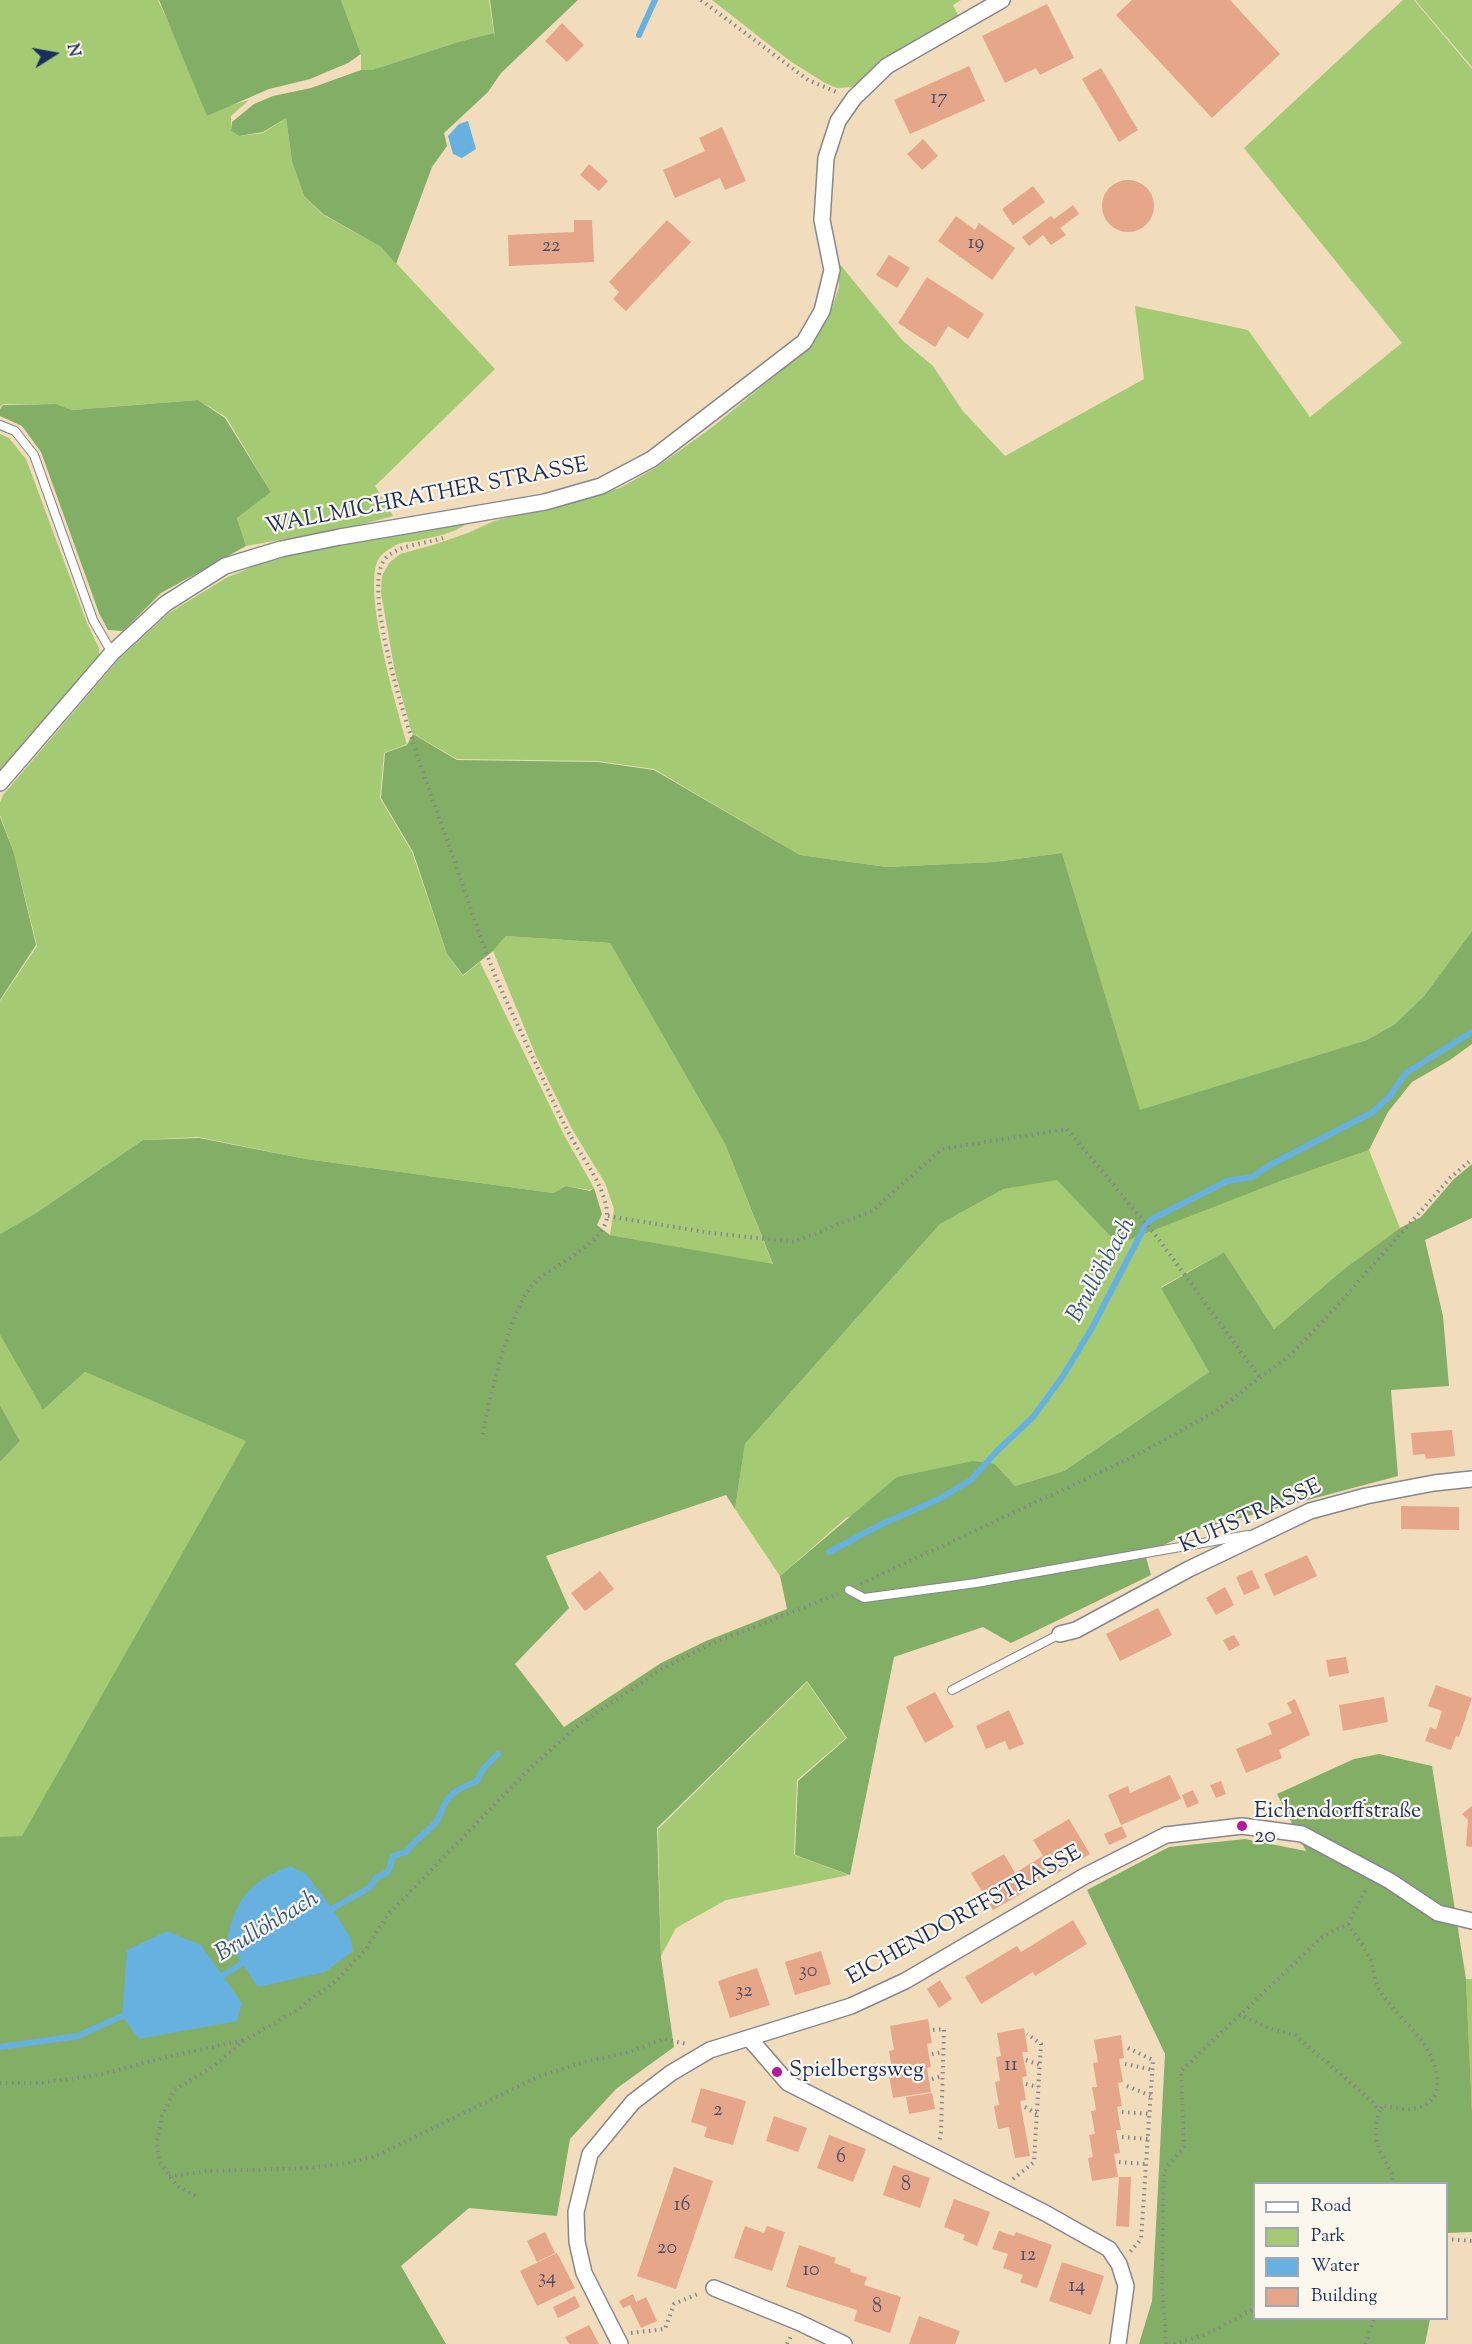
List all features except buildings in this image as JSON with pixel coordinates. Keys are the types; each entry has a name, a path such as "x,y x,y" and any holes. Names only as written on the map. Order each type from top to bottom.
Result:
{"street":[{"name":"WALLMICHRATHER STRASSE","path":"0,783 112,653 165,604 225,566 281,549 545,502 602,486 652,459 804,342 822,311 832,270 822,220 826,158 838,121 854,98 887,66 1002,0"},
{"name":"KUHSTRASSE","path":"1060,1634 1076,1630 1189,1569 1310,1511 1366,1496 1434,1483 1472,1479"},
{"name":"EICHENDORFFSTRASSE","path":"618,2340 584,2273 577,2242 576,2212 590,2154 633,2102 671,2073 710,2050 850,2006 905,1981 1083,1877 1166,1835 1242,1826 1302,1834 1438,1913 1472,1921"},
{"path":"749,2038 788,2083 1046,2213 1109,2249 1119,2264 1126,2286 1118,2344"},
{"path":"714,2288 798,2322 844,2344"}],"lane":[{"path":"0,425 15,431 34,455 93,620 112,653"},
{"path":"849,1590 864,1598 976,1583 1270,1531"},
{"path":"952,1690 1060,1634"}],"path":[{"path":"701,0 808,80 854,98"},
{"path":"449,536 400,549 386,559 378,576 378,594 392,672 404,716 490,962 569,1133 599,1186 608,1216 599,1235 535,1283 524,1296 509,1332 486,1414 482,1439"},
{"path":"608,1216 711,1233 794,1242 872,1211 942,1149 1067,1129 1157,1237 1260,1378"},
{"path":"195,2196 176,2185 159,2160 157,2142 162,2116 174,2090 211,2068 245,2040 295,2011 336,1981 366,1949 387,1916 527,1771 580,1724 662,1669 708,1645 849,1590 1137,1455 1216,1410 1290,1355 1328,1316 1450,1178 1472,1159"},
{"path":"1166,2344 1162,2282 1164,2171 1184,2147 1181,2072 1323,1936 1348,1924 1374,1874"},
{"path":"1348,1924 1370,1957 1378,1988 1425,2043 1434,2061 1437,2074 1437,2090 1427,2104 1411,2109 1382,2105 1375,2123 1378,2145 1393,2173 1392,2182"},
{"path":"1239,2014 1268,2028 1295,2035 1380,2110"},
{"path":"933,2030 944,2029 941,2132 936,2158"},
{"path":"999,2191 1034,2162 1041,2044 1027,2034"},
{"path":"168,2176 208,2171 270,2170 355,2163 380,2154 540,2076 587,2061 626,2053 664,2038 710,2050"},
{"path":"0,2082 39,2083 99,2075 245,2040"},
{"path":"1119,2264 1141,2239 1153,2070 1153,2060 1128,2048"},
{"path":"932,2054 943,2052"},
{"path":"1026,2060 1040,2065"},
{"path":"1125,2064 1153,2070"},
{"path":"932,2079 942,2076"},
{"path":"1026,2084 1038,2087"},
{"path":"1127,2086 1151,2096"},
{"path":"1025,2108 1037,2114"},
{"path":"1122,2112 1150,2114"},
{"path":"1122,2137 1148,2139"},
{"path":"1119,2162 1146,2164"},
{"path":"1448,2239 1472,2241"},
{"path":"618,2340 665,2329 674,2304 714,2288"},
{"path":"1174,2344 1206,2334 1253,2309"},
{"path":"1365,2344 1374,2320"}],"green space":[{"path":"0,0 158,0 188,66 207,116 228,106 249,100 231,116 231,131 239,136 263,133 286,118 292,160 304,196 322,214 381,247 495,369 375,486 393,516 356,526 246,546 237,518 271,492 226,417 198,400 72,410 56,404 3,404 0,407"},
{"path":"159,0 341,0 361,54 348,63 310,79 269,89 207,116"},
{"path":"341,0 489,0 494,33 458,42 372,70 361,70 361,54"},
{"path":"490,0 578,0 501,73 488,92 444,133 447,146 432,167 396,264 381,247 323,214 304,196 292,161 286,118 263,132 239,136 231,131 232,122 254,104 273,96 311,88 361,70 372,70 458,42 494,33 495,38"},
{"path":"712,0 961,0 953,5 959,17 924,35 883,61 852,87 837,88 790,61"},
{"path":"1403,0 1414,0 1472,69 1472,931 1424,996 1395,1024 1367,1040 1140,1111 1062,853 994,862 887,867 800,855 654,769 597,761 457,759 412,733 395,672 381,593 382,576 389,563 400,554 468,533 494,521 620,488 657,467 715,425 809,347 829,317 839,287 838,262 903,341 933,366 962,410 1005,456 1144,379 1135,306 1248,330 1310,417 1402,343 1244,148"},
{"path":"1415,0 1472,0 1472,67"},
{"path":"198,400 225,418 271,492 237,518 246,546 161,593 123,631 108,630 99,613 41,452 22,426 0,416 0,409 3,405 56,404 72,410"},
{"path":"0,434 9,438 26,459 87,623 99,648 99,658 0,773"},
{"path":"468,523 443,535 398,544 379,558 375,573 374,595 377,621 407,744 384,753 380,798 412,852 447,954 463,976 480,962 564,1135 594,1188 589,1190 566,1186 553,1193 306,1159 198,1137 143,1140 36,1213 0,1234 0,1001 37,946 14,853 0,815 3,795 118,660 169,613 226,578 254,566 359,540"},
{"path":"413,734 457,760 598,762 654,770 800,855 887,867 994,862 1062,853 1140,1110 1367,1040 1395,1024 1424,996 1472,931 1472,1044 1412,1082 1388,1112 1369,1150 1278,1182 1118,1244 1057,1180 1004,1189 940,1224 745,1444 735,1509 726,1495 546,1556 569,1608 515,1664 564,1727 661,1663 706,1641 787,1609 780,1576 897,1477 973,1461 995,1464 1015,1486 1064,1471 1209,1372 1161,1288 1224,1252 1274,1329 1345,1268 1400,1228 1421,1217 1454,1179 1472,1164 1472,1218 1425,1240 1443,1316 1449,1386 1391,1390 1398,1476 1195,1530 1145,1554 1151,1575 1011,1643 983,1627 894,1657 850,1875 795,1855 798,1781 847,1738 807,1681 657,1828 661,1958 674,2047 616,2089 570,2139 557,2216 469,2208 401,2266 446,2344 0,2344 0,1837 22,1836 246,1441 85,1372 43,1410 0,1335 0,1234 36,1213 143,1140 199,1138 306,1159 553,1193 566,1186 590,1191 594,1188 602,1214 597,1225 610,1235 773,1264 725,1144 610,943 506,936 493,951 463,975 447,954 413,852 381,798 385,753 407,745"},
{"path":"0,817 14,853 36,945 0,1000"},
{"path":"506,936 610,943 725,1144 773,1265 610,1235 614,1209 605,1183 572,1129 536,1056 493,951"},
{"path":"1369,1150 1400,1228 1345,1268 1274,1329 1224,1252 1161,1287 1209,1372 1064,1471 1015,1486 995,1464 846,1518 780,1576 735,1509 745,1444 940,1224 1004,1189 1057,1179 1278,1182"},
{"path":"0,1335 43,1410 85,1372 247,1441 22,1837 0,1837 0,1462 20,1441 0,1405"},
{"path":"0,1405 20,1441 0,1462"},
{"path":"807,1682 846,1738 797,1780 794,1855 849,1875 726,1900 676,1928 661,1956 658,1829"},
{"path":"1379,1754 1432,1766 1466,1979 1472,2113 1472,2232 1448,2233 1448,2182 1253,2182 1253,2320 1430,2320 1425,2344 1139,2344 1152,2301 1165,2054 1087,1890 1169,1847 1245,1839 1306,1851 1277,1794 1354,1759"},
{"path":"1466,1979 1472,1979 1472,2113"}],"water":[{"path":"468,121 476,149 462,158 453,154 448,136 459,124"},
{"path":"290,1866 306,1874 332,1908 350,1937 353,1951 325,1972 258,1987 227,1941 235,1913 246,1893 264,1878"},
{"path":"167,1931 201,1945 242,2003 237,2021 139,2039 122,2016 127,1950"}],"waterway":[{"path":"639,35 655,0"},
{"name":"Brullöhbach","path":"829,1552 880,1525 939,1499 971,1480 997,1451 1033,1417 1063,1376 1092,1328 1150,1220 1227,1181 1252,1177 1272,1164 1373,1112 1390,1096 1406,1073 1472,1032"},
{"name":"Brullöhbach","path":"326,1912 369,1888 376,1878 388,1872 393,1856 406,1852 436,1822 450,1796 477,1781 483,1769 498,1754"},
{"name":"Brullöhbach","path":"217,1979 246,1961"},
{"name":"Brullöhbach","path":"0,2047 78,2036 129,2013"}],"place":[{"name":"Eichendorffstraße 20","path":"1242,1826"},
{"name":"Spielbergsweg","path":"777,2072"}]}
